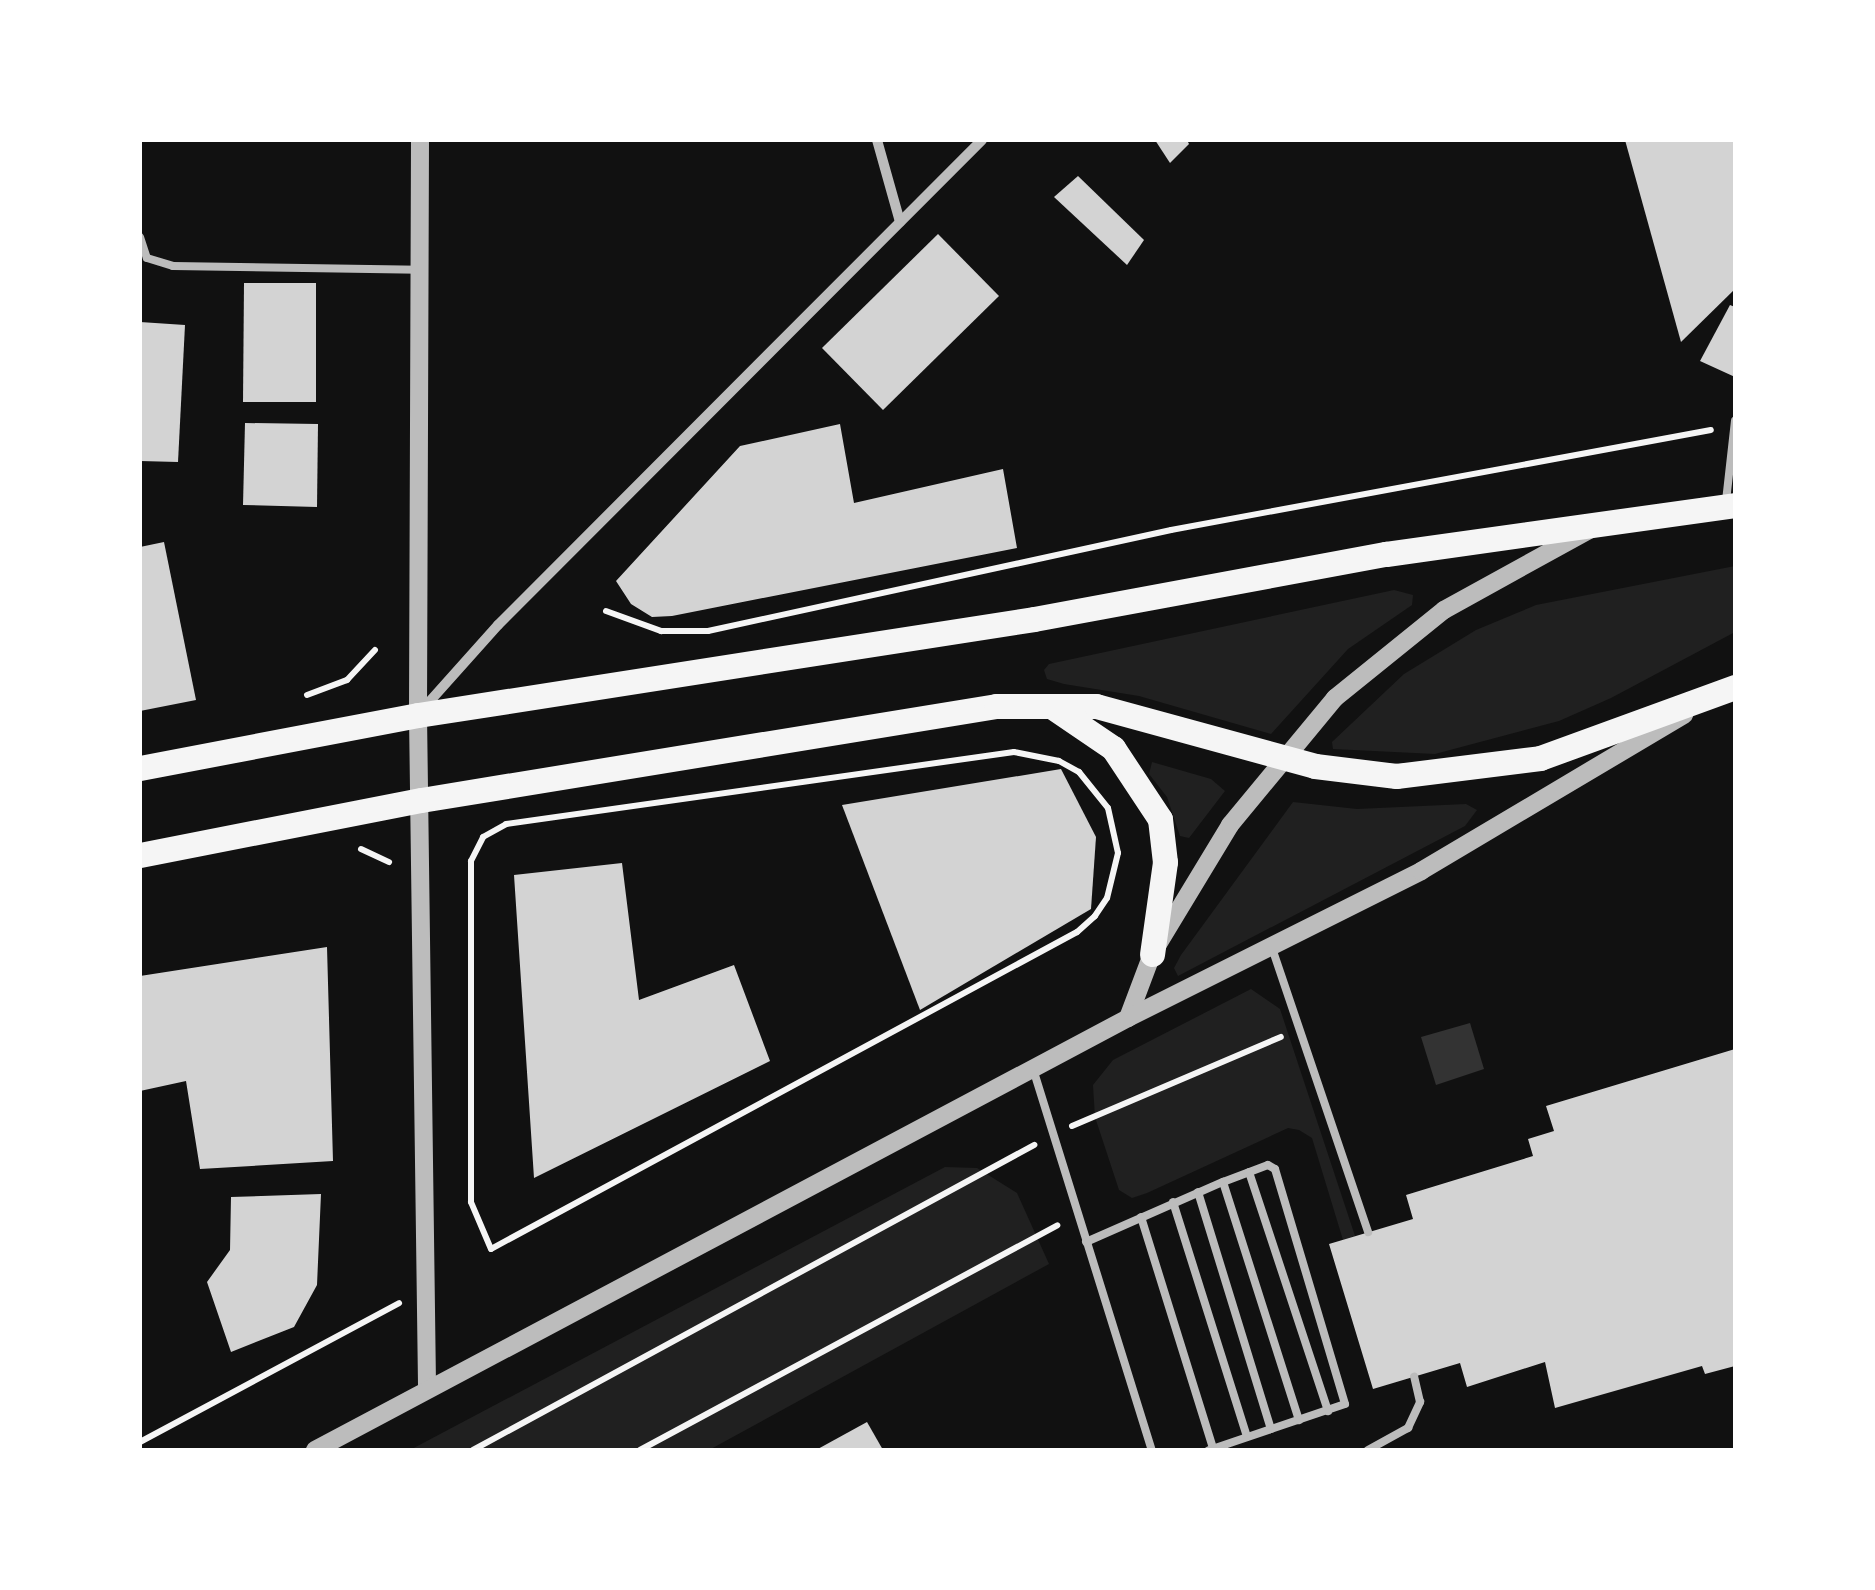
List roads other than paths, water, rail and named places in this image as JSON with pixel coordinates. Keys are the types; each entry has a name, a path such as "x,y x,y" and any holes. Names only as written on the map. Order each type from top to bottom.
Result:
{"main road":[{"path":"140,768 418,714 1608,521 1730,506"},
{"path":"140,856 422,800 1042,701 1116,710 1282,758 1396,776 1481,770 1566,751 1724,693"},
{"path":"1042,701 1113,748 1153,802 1166,862 1152,954"}],"street":[{"path":"420,140 418,714 428,1389"},
{"path":"877,140 900,222"},
{"path":"418,714 498,625 982,140"},
{"path":"1128,1018 1152,954 1230,825 1335,698 1405,637 1517,566 1608,521"},
{"path":"315,1450 1034,1072 1128,1018 1420,871 1724,693"}],"lane":[{"path":"140,237 146,258 174,266 420,270"},
{"path":"1730,506 1735,423"},
{"path":"1271,946 1302,1027 1368,1232"},
{"path":"1034,1072 1152,1450"},
{"path":"1086,1242 1223,1182 1249,1172 1275,1169 1346,1400 1328,1411 1211,1449 1141,1218"},
{"path":"1249,1172 1328,1411"},
{"path":"1223,1182 1299,1420"},
{"path":"1198,1192 1271,1429"},
{"path":"1173,1202 1247,1437"},
{"path":"1368,1450 1408,1428 1420,1402 1414,1377"}]}
